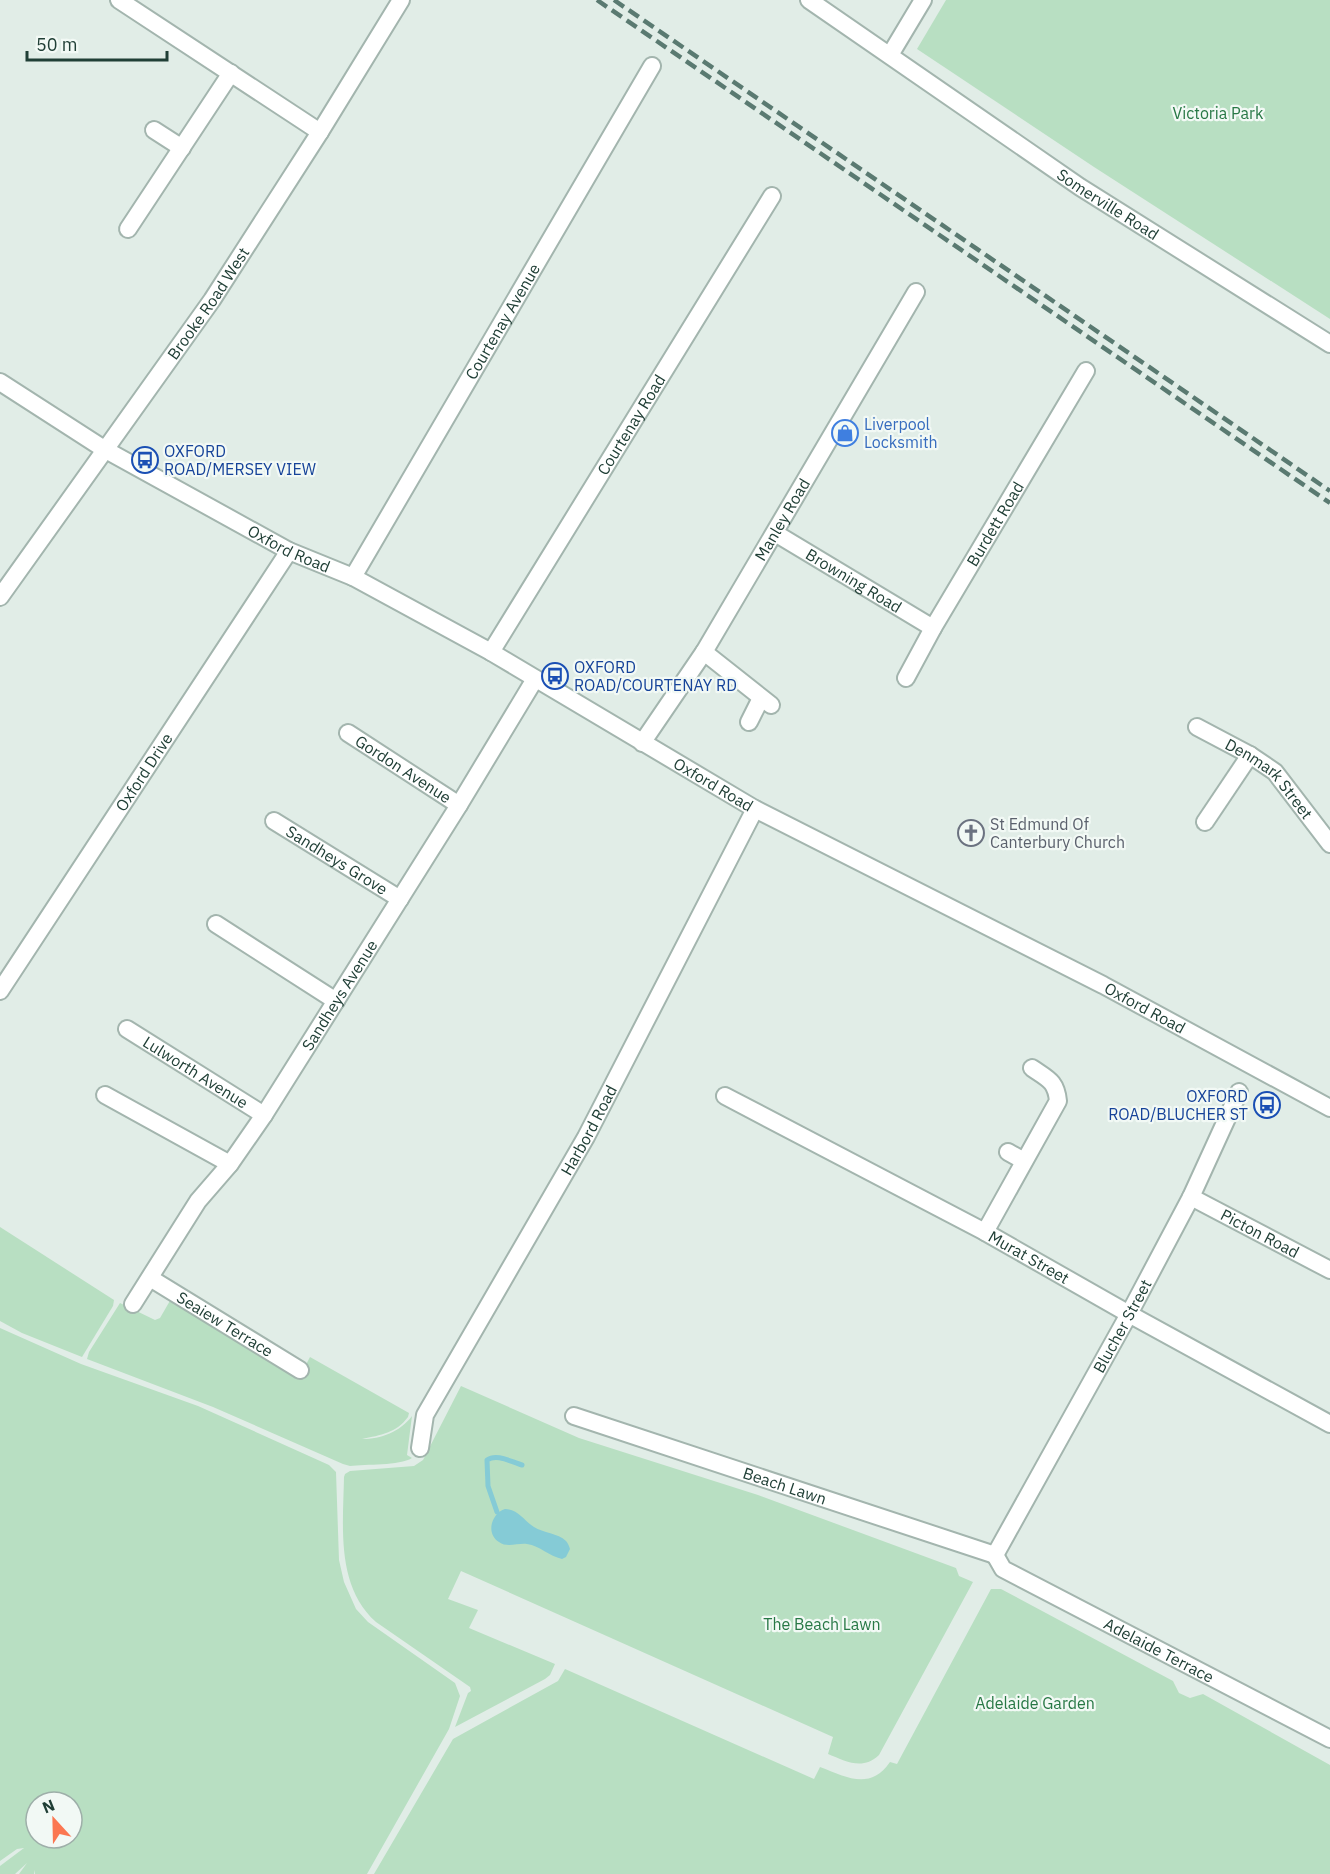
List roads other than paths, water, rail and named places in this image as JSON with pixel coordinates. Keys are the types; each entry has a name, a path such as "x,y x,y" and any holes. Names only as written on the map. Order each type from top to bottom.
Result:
{"street":[{"path":"119,0 320,132"},
{"name":"Brooke Road West","path":"0,597 212,300 320,132 401,0"},
{"name":"Somerville Road","path":"809,0 1080,187 1330,344"},
{"path":"890,56 923,0"},
{"name":"Courtenay Avenue","path":"353,577 652,66"},
{"path":"128,229 231,73"},
{"path":"154,130 182,148"},
{"name":"Courtenay Road","path":"491,652 772,196"},
{"name":"Manley Road","path":"642,743 704,652 916,292"},
{"name":"Burdett Road","path":"906,678 933,628 1086,371"},
{"name":"Oxford Road","path":"0,382 104,449 289,551 353,577 491,652 755,809 1103,984 1330,1108"},
{"name":"Browning Road","path":"775,533 933,628"},
{"name":"Oxford Drive","path":"0,991 289,551"},
{"path":"704,652 766,702 749,722"},
{"name":"Sandheys Avenue","path":"134,1304 198,1201 230,1164 264,1115 459,805 535,679"},
{"name":"Denmark Street","path":"1197,727 1250,755 1275,772 1330,844"},
{"name":"Gordon Avenue","path":"348,733 459,805"},
{"path":"1205,822 1250,755"},
{"name":"Harbord Road","path":"420,1448 425,1415 586,1137 755,809"},
{"name":"Sandheys Grove","path":"274,821 400,899"},
{"path":"216,924 336,1001"},
{"name":"Lulworth Avenue","path":"127,1029 264,1115"},
{"path":"985,1232 1058,1101 1057,1089 1053,1082 1032,1068"},
{"name":"Blucher Street","path":"995,1555 1129,1314 1191,1197 1239,1092"},
{"path":"105,1095 230,1164"},
{"name":"Murat Street","path":"725,1096 985,1232 1330,1424"},
{"path":"1008,1152 1024,1161"},
{"name":"Picton Road","path":"1191,1197 1330,1270"},
{"name":"Seaiew Terrace","path":"150,1278 300,1370"},
{"name":"Beach Lawn","path":"574,1416 995,1555"},
{"name":"Adelaide Terrace","path":"995,1555 1003,1569 1330,1738"}],"water":[{"path":"505,1509 517,1513 538,1529 563,1538 570,1549 566,1557 557,1558 527,1544 509,1545 499,1542 491,1529 494,1519 500,1511"}],"waterway":[{"path":"497,1512 488,1486 487,1460 495,1457 522,1465"}],"railway":[{"path":"597,0 1330,503"},
{"path":"614,0 1330,491"}],"place":[{"name":"Liverpool Locksmith","path":"845,433"},
{"name":"OXFORD ROAD/MERSEY VIEW","path":"145,460"},
{"name":"OXFORD ROAD/COURTENAY RD","path":"555,676"},
{"name":"St Edmund Of Canterbury Church","path":"971,833"},
{"name":"OXFORD ROAD/BLUCHER ST","path":"1267,1105"}],"park label":[{"name":"Victoria Park","path":"1218,113"},
{"name":"The Beach Lawn","path":"822,1624"},
{"name":"Adelaide Garden","path":"1035,1703"}]}
